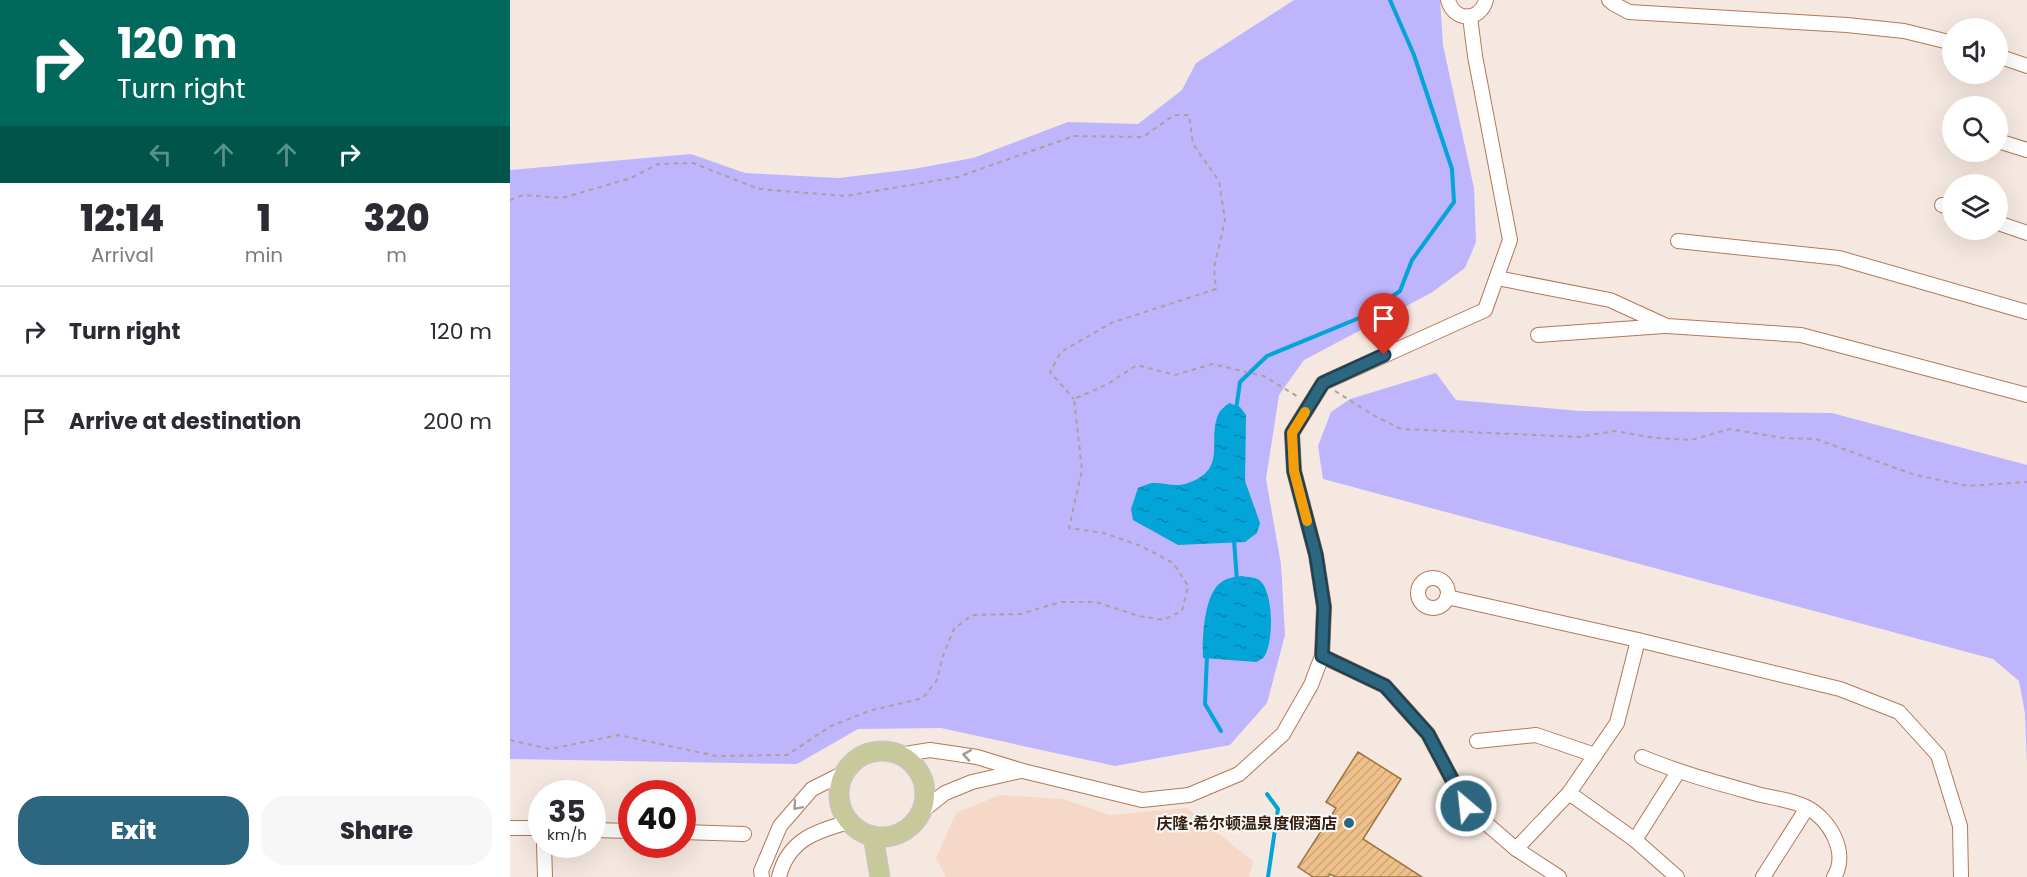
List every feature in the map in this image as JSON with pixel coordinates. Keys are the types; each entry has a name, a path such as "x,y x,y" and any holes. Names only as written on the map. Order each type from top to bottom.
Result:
{"main road":[{"path":"887,751 899,754 919,772 924,785 921,812 907,829 897,834 879,836 860,831 849,822 839,798 844,773 862,756 887,751"},
{"path":"879,836 880,877"},
{"path":"879,836 891,877"}],"street":[{"path":"1448,0 1453,11 1458,15 1470,17 1482,11 1486,0"},
{"path":"1609,0 1629,12 1847,25 1904,31 1942,40"},
{"path":"899,754 930,750 977,757 1023,771 1142,800 1189,795 1239,774 1283,734 1311,685 1322,656 1324,607 1316,555 1294,471 1292,433 1323,383 1485,310 1510,240 1475,56 1470,17"},
{"path":"2008,59 2027,66"},
{"path":"2008,144 2027,150"},
{"path":"2008,226 2027,233"},
{"path":"1678,241 1839,258 2027,312"},
{"path":"1497,278 1610,300 1667,326"},
{"path":"1538,334 1667,326 1801,335 2027,395"},
{"path":"1447,597 1840,688 1899,712 1938,755 1960,826 1961,877"},
{"path":"1516,849 1569,793 1617,723 1638,640"},
{"path":"1322,656 1385,686 1428,734 1466,806 1516,849 1559,877"},
{"path":"1477,741 1536,735 1595,755"},
{"path":"1642,757 1678,772 1807,808 1828,825 1839,847 1840,868 1834,877"},
{"path":"921,812 945,793 972,782 1023,771"},
{"path":"1635,840 1678,772"},
{"path":"762,877 762,871 780,826 812,789 844,773"},
{"path":"1569,793 1635,840 1677,877"},
{"path":"1763,877 1807,808"},
{"path":"778,877 788,852 807,837 849,822"},
{"path":"510,828 528,828"},
{"path":"696,832 744,834"},
{"path":"544,858 545,877"}],"path":[{"path":"510,200 523,195 562,198 631,178 658,164 693,163 759,189 845,196 958,177 1074,136 1143,136 1174,115 1189,115 1193,144 1219,181 1225,220 1214,268 1216,289 1111,323 1061,352 1050,372 1074,399 1082,470 1069,528 1104,532 1141,546 1173,563 1188,586 1182,611 1163,620 1139,616 1096,602 1061,602 1020,614 972,615 954,628 942,658 937,680 922,698 869,711 831,726 787,755 716,756 619,735 550,749 510,740"},
{"path":"1074,399 1106,385 1137,365 1175,375 1212,364 1259,375 1310,404"},
{"path":"1323,383 1373,415 1401,429 1580,437 1616,430 1655,438 1691,440 1730,429 1783,438 1816,439 1916,475 1968,486 2027,482"}],"shaded area":[{"path":"1294,0 1440,0 1443,45 1474,188 1476,242 1465,268 1431,293 1304,360 1279,395 1266,479 1281,564 1285,635 1267,703 1230,745 1115,766 941,728 858,729 797,764 510,759 510,170 691,154 745,173 839,178 913,169 973,158 1068,122 1138,124 1182,90 1196,63"},
{"path":"1436,373 1456,400 1580,411 1832,413 2027,465 2027,765 2025,713 2019,681 1993,659 1323,479 1318,446 1331,412 1350,399"},
{"path":"1000,795 1063,799 1110,815 1187,808 1253,861 1249,877 946,877 936,858 956,813"}],"water":[{"path":"1229,403 1240,407 1246,415 1245,481 1260,523 1257,533 1245,542 1178,545 1133,520 1131,509 1138,488 1152,483 1174,485 1188,483 1201,477 1208,470 1214,453 1216,423 1220,412"},
{"path":"1241,576 1259,580 1268,594 1271,629 1264,657 1256,662 1203,658 1204,630 1210,598 1219,584 1230,578"}],"building":[{"name":"庆隆·希尔顿温泉度假酒店","path":"1358,752 1401,779 1363,839 1422,877 1336,877 1330,874 1328,877 1313,877 1298,867 1336,808 1326,802"}],"waterway":[{"path":"1236,410 1240,382 1267,356 1364,316 1400,291 1412,260 1454,202 1452,169 1414,55 1390,0"},
{"path":"1234,540 1237,581"},
{"path":"1207,655 1205,704 1221,731"},
{"path":"1267,794 1278,809 1268,877"}],"slow traffic":[{"path":"1305,412 1292,433 1294,471 1307,521"}],"place":[{"name":"庆隆·希尔顿温泉度假酒店","path":"1349,823"}],"route":[{"path":"1384,355 1323,383 1292,433 1294,471 1316,555 1324,607 1322,656 1385,686 1428,734 1466,806"}]}
